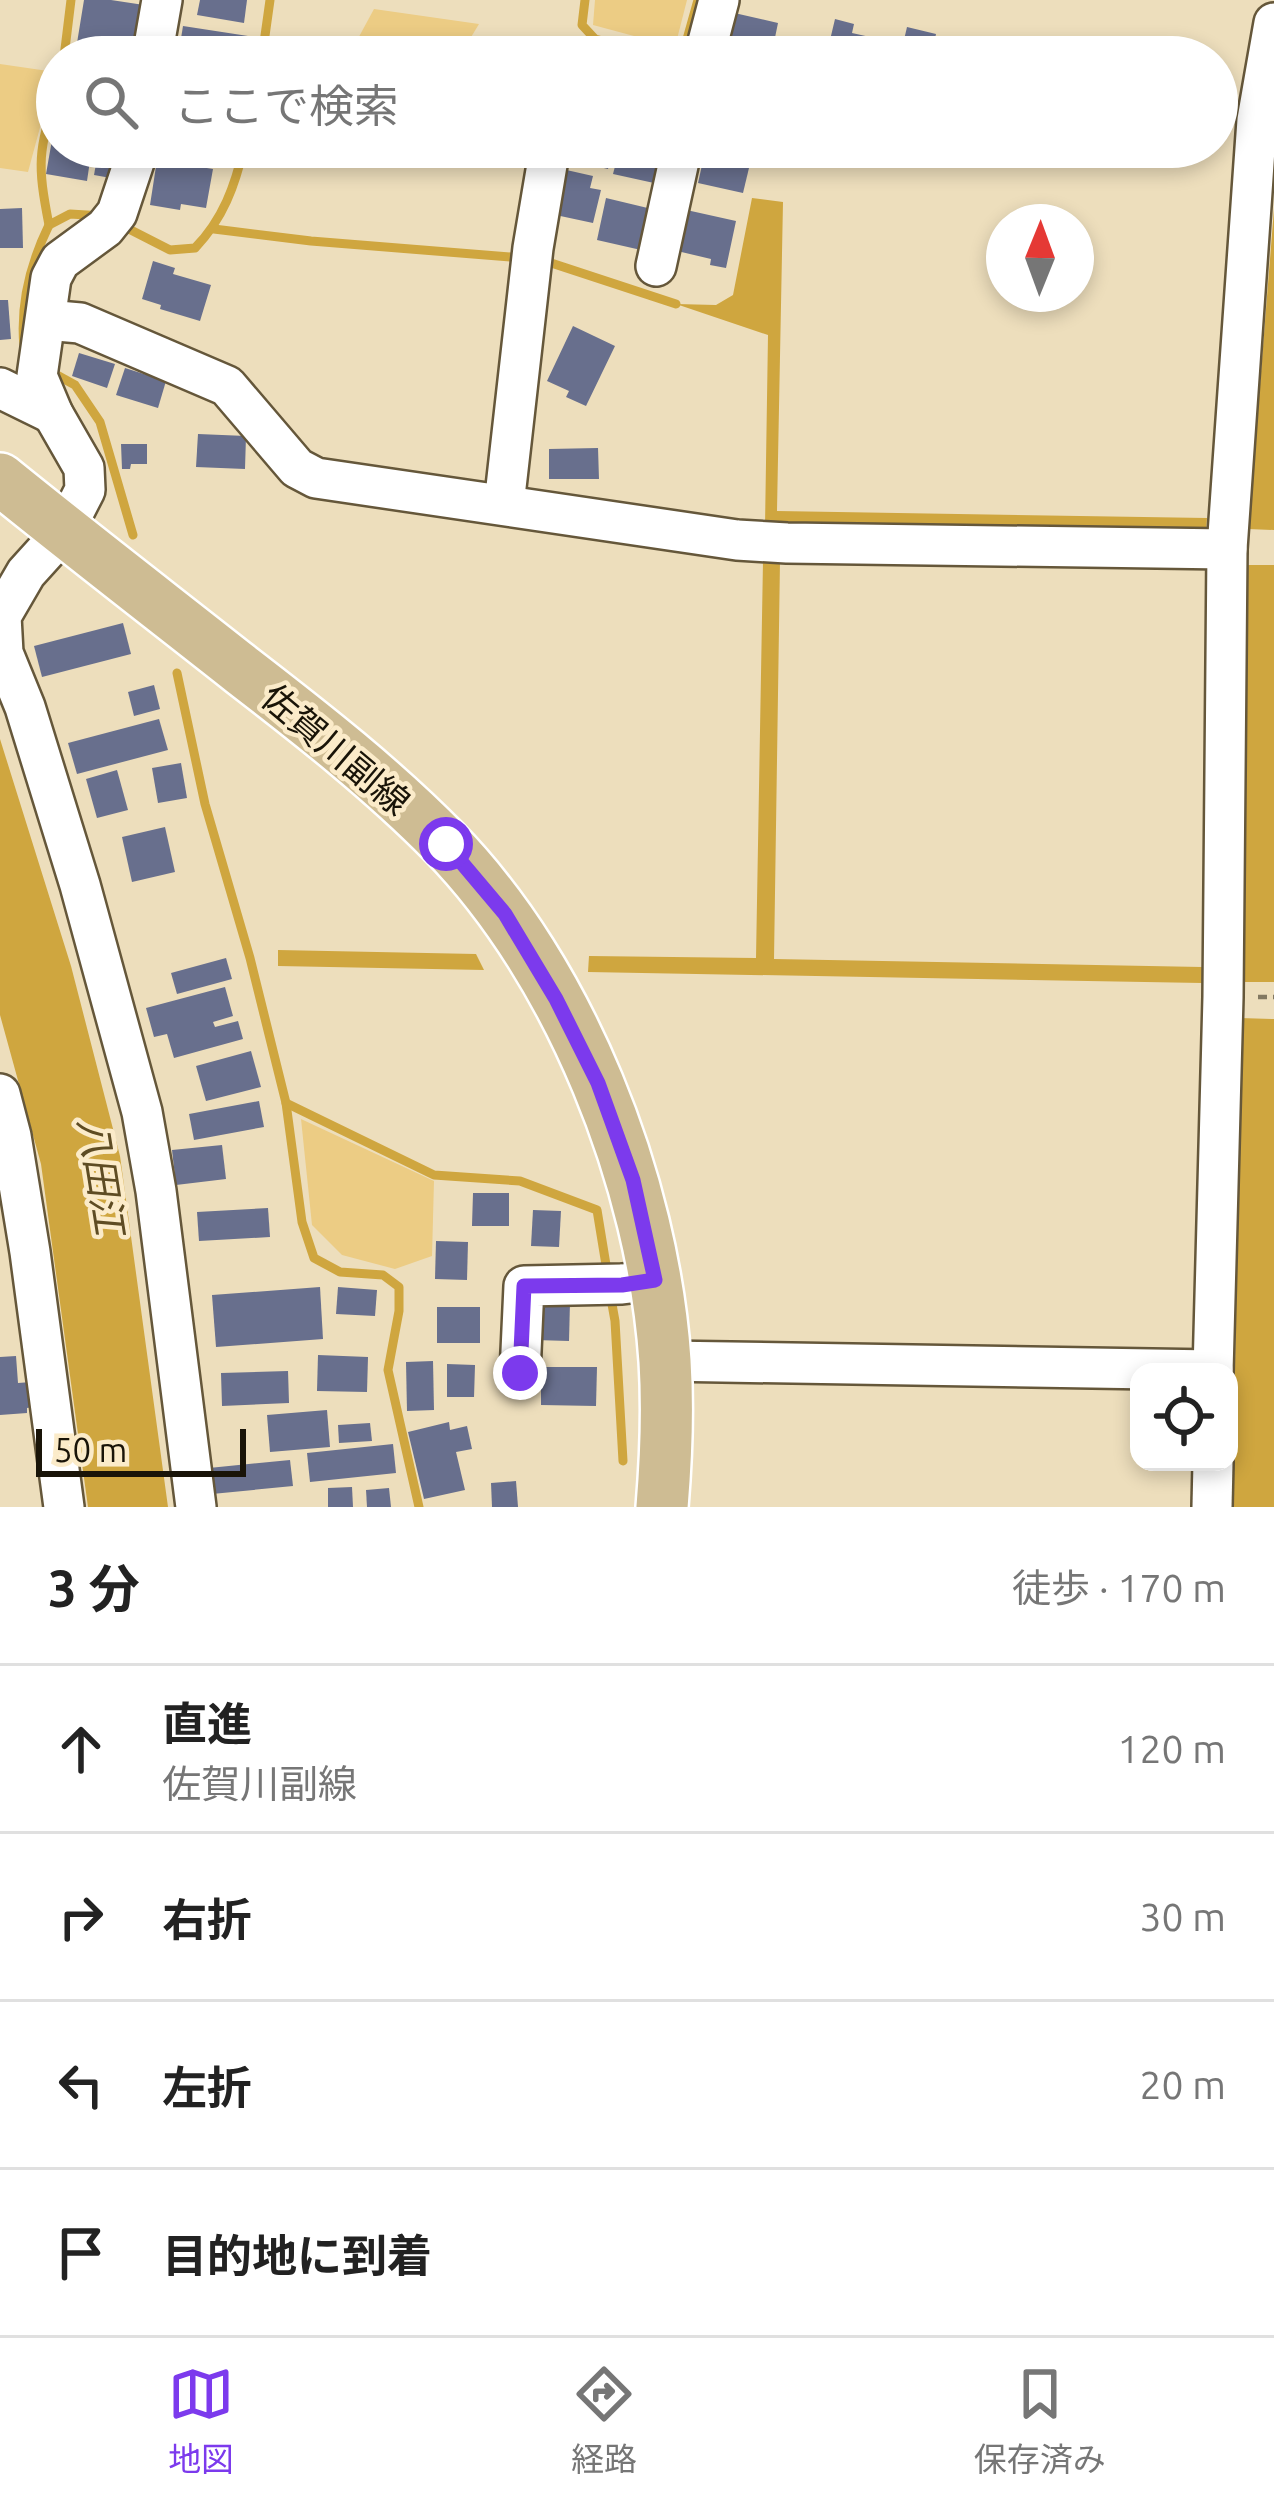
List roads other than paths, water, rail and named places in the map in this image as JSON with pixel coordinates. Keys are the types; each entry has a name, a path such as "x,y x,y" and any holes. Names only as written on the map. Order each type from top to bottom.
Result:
{"main road":[{"name":"佐賀川副線","path":"0,479 357,760 446,844 505,914 556,999 598,1083 633,1180 624,1283 665,1361 662,1507"}],"street":[{"path":"156,36 162,0"},
{"path":"709,36 718,0"},
{"path":"1214,1363 1227,549 1257,121 1274,23"},
{"path":"133,168 111,220 60,261 51,278 37,376 84,469 85,490 64,531 26,573 1,616 3,653 25,707 73,862 142,1112 196,1507"},
{"path":"504,505 531,261 546,168"},
{"path":"656,266 677,168"},
{"path":"46,320 80,323 227,386 298,467 316,478 737,540 1227,549"},
{"path":"0,388 53,414"},
{"path":"0,1094 30,1252 64,1507"},
{"path":"520,1373 524,1286 624,1283"},
{"path":"665,1361 1130,1369"},
{"path":"1212,1507 1213,1471"}],"water":[{"path":"752,198 783,202 777,511 1207,518 1206,532 765,526 768,335 676,304 716,305 733,295"},
{"path":"1274,209 1274,530 1248,529 1249,522"},
{"path":"763,561 780,561 774,959 1202,967 1202,983 588,972 589,956 756,958"},
{"path":"1246,565 1274,565 1274,982 1241,982"},
{"name":"八田江","path":"0,739 71,966 120,1156 168,1507 88,1507 41,1164 0,1015"},
{"path":"278,950 476,954 484,970 278,966"},
{"path":"1240,1018 1274,1019 1274,1507 1233,1507 1234,1471 1238,1471"}],"waterway":[{"path":"67,36 71,0"},
{"path":"265,36 270,0"},
{"path":"585,0 582,25 592,36"},
{"path":"688,36 698,0"},
{"path":"42,168 49,225 70,214 103,216"},
{"path":"123,226 170,250 195,248 227,201 238,168"},
{"path":"24,347 28,284 49,225"},
{"path":"214,229 522,258"},
{"path":"539,259 676,304"},
{"path":"55,374 75,385 100,422 133,535"},
{"path":"177,673 205,804 286,1103 302,1222 314,1258 340,1272 383,1275 399,1287 388,1370 419,1507"},
{"path":"286,1103 434,1175 520,1181 597,1210 608,1277"},
{"path":"610,1293 623,1461"}]}
